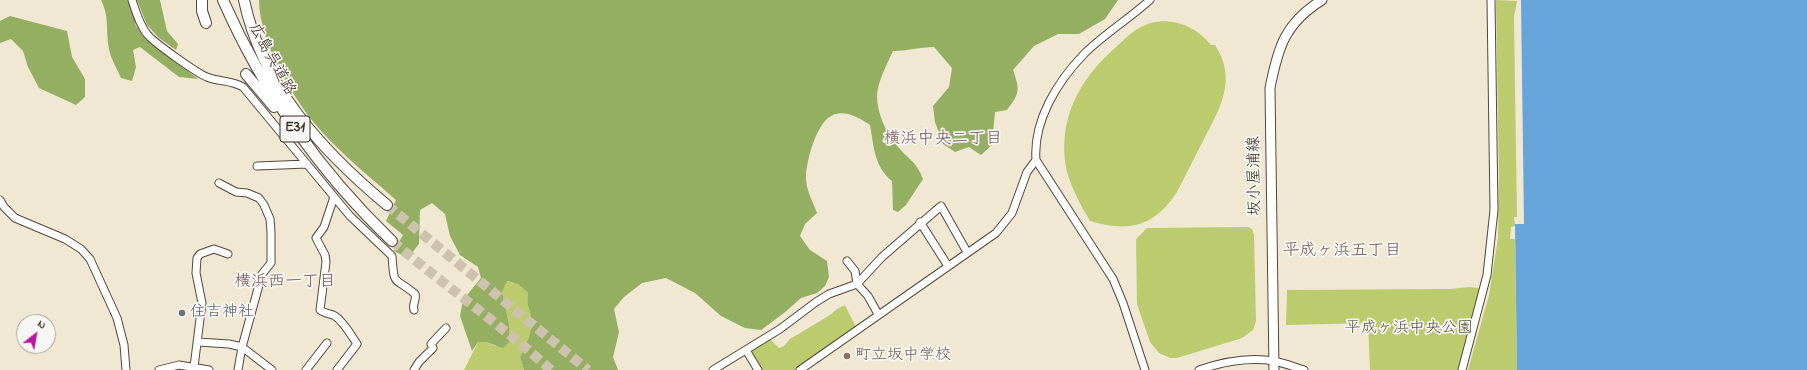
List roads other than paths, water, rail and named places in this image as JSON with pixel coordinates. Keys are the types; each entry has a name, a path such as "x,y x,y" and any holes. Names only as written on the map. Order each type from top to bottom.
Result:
{"highway":[{"path":"202,0 202,11 206,23"},
{"name":"広島呉道路","path":"223,0 262,77 312,154 354,203 392,241"},
{"name":"広島呉道路","path":"244,0 253,34 260,51 288,101 330,154 355,178 387,205"},
{"path":"246,74 312,154"}],"main road":[{"name":"坂小屋浦線","path":"1273,366 1270,88 1281,43 1301,16 1322,0"}],"street":[{"path":"132,0 140,23 148,35 192,68 207,77 235,83 243,87 350,216 392,256 393,276 396,282 415,294 416,297 413,305 414,310"},
{"path":"1145,370 1114,279 1036,160 1035,147 1042,118 1048,103 1058,87 1084,54 1150,0"},
{"path":"1462,370 1487,275 1494,210 1491,0"},
{"path":"800,370 878,314 996,233 1012,213 1027,172 1036,160"},
{"path":"257,166 307,164"},
{"path":"219,183 236,192 247,193 259,198 264,205 270,220 271,263 262,274 242,347 238,370"},
{"path":"334,197 324,227 316,238 325,255 326,262 320,310 323,313 333,314 339,319 357,344 337,370"},
{"path":"0,200 4,207 15,218 65,239 81,249 90,259 116,318 124,346 126,370"},
{"path":"713,370 780,329 829,294 857,284 882,257 920,222 941,206 967,252"},
{"path":"920,222 948,266"},
{"path":"194,367 202,303 196,273 197,258 200,254 214,249 228,254"},
{"path":"847,261 855,271 857,284 868,296 878,314"},
{"path":"414,370 419,362 431,352 433,348 431,344 446,328"},
{"path":"198,342 229,344 242,347 272,370"},
{"path":"306,370 327,343"},
{"path":"746,350 758,370"},
{"path":"1199,370 1231,361 1304,370"},
{"path":"159,370 179,365 209,370"}],"water":[{"path":"1521,0 1807,0 1807,370 1517,370 1515,224 1524,224"}],"tunnel":[{"path":"387,205 588,370"},
{"path":"392,241 532,353 551,370"}],"place":[{"name":"住吉神社","path":"182,313"},
{"name":"町立坂中学校","path":"847,356"}],"district":[{"name":"横浜中央二丁目","path":"943,140"},
{"name":"平成ヶ浜五丁目","path":"1342,252"},
{"name":"横浜西一丁目","path":"285,283"}],"park label":[{"name":"平成ヶ浜中央公園","path":"1409,329"}]}
